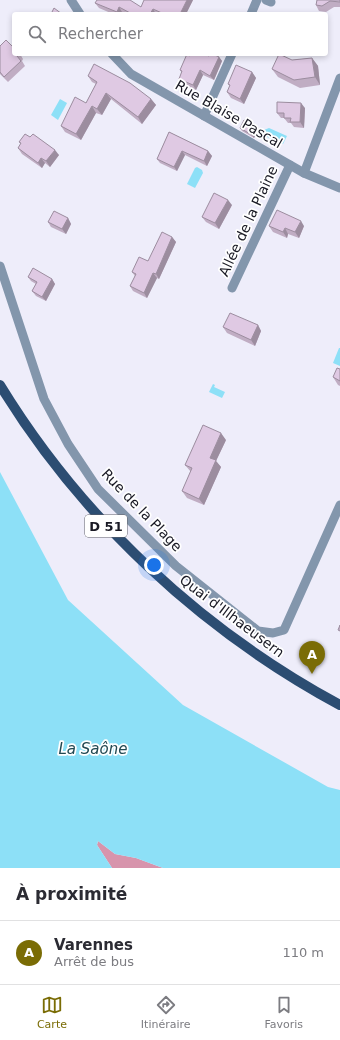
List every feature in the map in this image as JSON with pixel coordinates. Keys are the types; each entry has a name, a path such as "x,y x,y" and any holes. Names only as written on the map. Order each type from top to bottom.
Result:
{"main road":[{"name":"Quai d'Illhaeusern","path":"0,385 20,418 43,450 104,524 139,558 171,588 261,659 308,688 340,705"}],"street":[{"path":"71,0 79,12"},
{"path":"252,12 257,0"},
{"name":"Rue Blaise Pascal","path":"114,56 131,74 304,173 340,188"},
{"path":"204,116 231,56"},
{"path":"304,173 340,78"},
{"name":"Allée de la Plaine","path":"232,288 290,165"},
{"name":"Rue de la Plage","path":"0,266 44,399 68,444 98,489 176,566 258,631 273,633 284,630 340,505"}],"shaded area":[{"path":"98,841 115,854 136,858 163,868 112,868 97,845"}],"water":[{"path":"60,99 67,103 58,120 51,115"},
{"path":"269,128 287,136 283,144 265,136 264,130"},
{"path":"197,167 202,170 203,173 195,188 187,184 195,168"},
{"path":"340,348 340,366 333,363"},
{"path":"213,384 215,385 214,387 225,392 222,398 209,392"},
{"name":"La Saône","path":"0,472 68,600 183,705 328,787 340,790 340,868 163,868 136,858 115,854 98,841 97,845 112,868 0,868"}],"building":[{"path":"97,0 130,0 141,7 144,0 187,0 181,12 160,12 153,9 151,12 128,12 119,7 117,12 95,3"},
{"path":"317,0 340,0 340,2 330,1 322,6 316,5"},
{"path":"54,8 59,12 52,12"},
{"path":"6,40 12,46 12,56 17,56 21,61 4,77 0,72 0,46"},
{"path":"186,56 219,57 210,76 200,70 193,85 179,79 182,71 180,70"},
{"path":"278,56 283,56 292,60 312,58 315,77 294,80 272,69"},
{"path":"94,64 130,83 151,99 138,117 106,93 97,109 92,106 76,134 61,126 75,97 86,103 97,82 88,76"},
{"path":"236,65 252,72 240,99 227,92 230,85 228,84"},
{"path":"277,102 301,103 300,122 290,122 291,118 284,118 284,113 277,113"},
{"path":"244,120 257,126 252,135 240,128"},
{"path":"169,132 208,151 204,161 182,151 174,167 157,159"},
{"path":"25,134 30,137 33,134 55,150 46,161 41,158 38,163 18,148 21,143 19,142"},
{"path":"214,193 228,200 215,223 202,217"},
{"path":"277,210 301,221 295,232 285,228 283,232 269,226"},
{"path":"54,211 68,218 62,229 48,222"},
{"path":"162,232 172,237 156,274 153,273 144,293 130,286 136,274 132,272 139,257 148,261"},
{"path":"33,268 52,279 42,297 32,291 37,282 28,277"},
{"path":"230,313 258,325 251,340 223,327"},
{"path":"337,368 340,369 340,381 333,377"},
{"path":"203,425 221,433 210,458 216,460 199,499 182,491 192,468 185,465"}],"place":[{"name":"Varennes","path":"312,674"}]}
